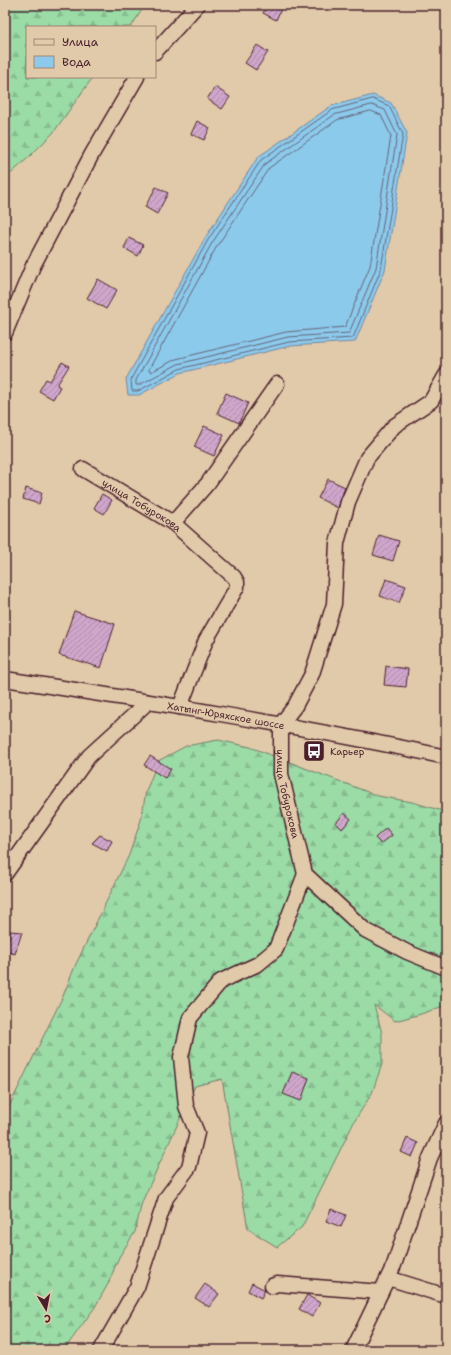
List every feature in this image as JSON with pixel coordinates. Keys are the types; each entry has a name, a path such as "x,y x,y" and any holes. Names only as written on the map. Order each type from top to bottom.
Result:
{"street":[{"path":"156,51 197,5"},
{"path":"5,333 37,259 92,154 136,78"},
{"path":"281,724 295,706 312,674 334,604 337,543 348,502 367,458 394,426 431,401 446,375"},
{"path":"173,523 208,483 277,384"},
{"name":"улица Тобурокова","path":"83,469 173,523 234,577 237,582 237,587 206,640 180,707"},
{"name":"Хатынг-Юряхское шоссе","path":"5,679 281,724 446,757"},
{"path":"5,874 89,756 148,702"},
{"name":"улица Тобурокова","path":"281,724 281,774 306,874"},
{"path":"101,1350 138,1287 166,1198 189,1167 197,1133 186,1106 181,1057 190,1018 221,981 258,964 276,949 306,874 364,930 407,952 446,968"},
{"path":"353,1350 394,1265 430,1158 446,1123"},
{"path":"388,1278 446,1296"},
{"path":"272,1286 277,1284 381,1292"}],"green space":[{"path":"5,5 145,5 132,26 26,26 26,78 92,78 53,133 5,179"},
{"path":"218,740 250,747 378,796 412,802 446,812 446,1005 395,1021 374,1005 382,1033 382,1064 372,1093 354,1122 302,1227 277,1247 248,1229 222,1079 195,1086 142,1202 135,1232 119,1257 108,1284 95,1307 64,1350 5,1350 5,1115 129,855 141,820 146,791 158,761 186,746"}],"water":[{"path":"373,95 391,103 407,133 385,270 355,342 290,346 180,373 139,395 128,395 126,379 205,238 258,157 331,106"}],"building":[{"path":"267,5 274,5 281,9 276,20 263,13"},
{"path":"257,45 268,52 256,70 245,63"},
{"path":"215,87 230,97 222,109 207,99"},
{"path":"197,121 210,128 204,140 191,134"},
{"path":"156,187 168,193 157,214 145,207"},
{"path":"129,238 143,245 138,256 124,248"},
{"path":"98,279 117,290 106,309 87,298"},
{"path":"62,362 69,366 57,385 60,387 53,399 39,391 46,379 50,381"},
{"path":"226,393 248,403 239,423 217,413"},
{"path":"204,426 224,435 214,456 194,447"},
{"path":"328,479 345,487 338,508 318,498"},
{"path":"26,488 42,493 39,504 23,499"},
{"path":"102,494 112,500 104,514 94,508"},
{"path":"379,535 399,541 393,561 373,555"},
{"path":"386,579 406,586 399,603 380,596"},
{"path":"74,611 115,624 101,668 59,655"},
{"path":"386,666 408,669 406,687 384,685"},
{"path":"150,756 171,769 165,778 144,765"},
{"path":"344,813 351,819 342,829 336,823"},
{"path":"386,828 392,835 381,844 375,838"},
{"path":"100,835 112,841 107,851 92,843"},
{"path":"10,931 22,932 15,954 5,951"},
{"path":"292,1072 309,1078 301,1101 283,1094"},
{"path":"407,1138 418,1143 412,1157 401,1152"},
{"path":"331,1209 346,1215 341,1227 326,1221"},
{"path":"252,1283 265,1290 261,1298 248,1291"},
{"path":"205,1284 219,1294 209,1307 195,1298"},
{"path":"307,1295 320,1303 312,1317 299,1309"}],"place":[{"name":"Карьер","path":"314,751"}]}
